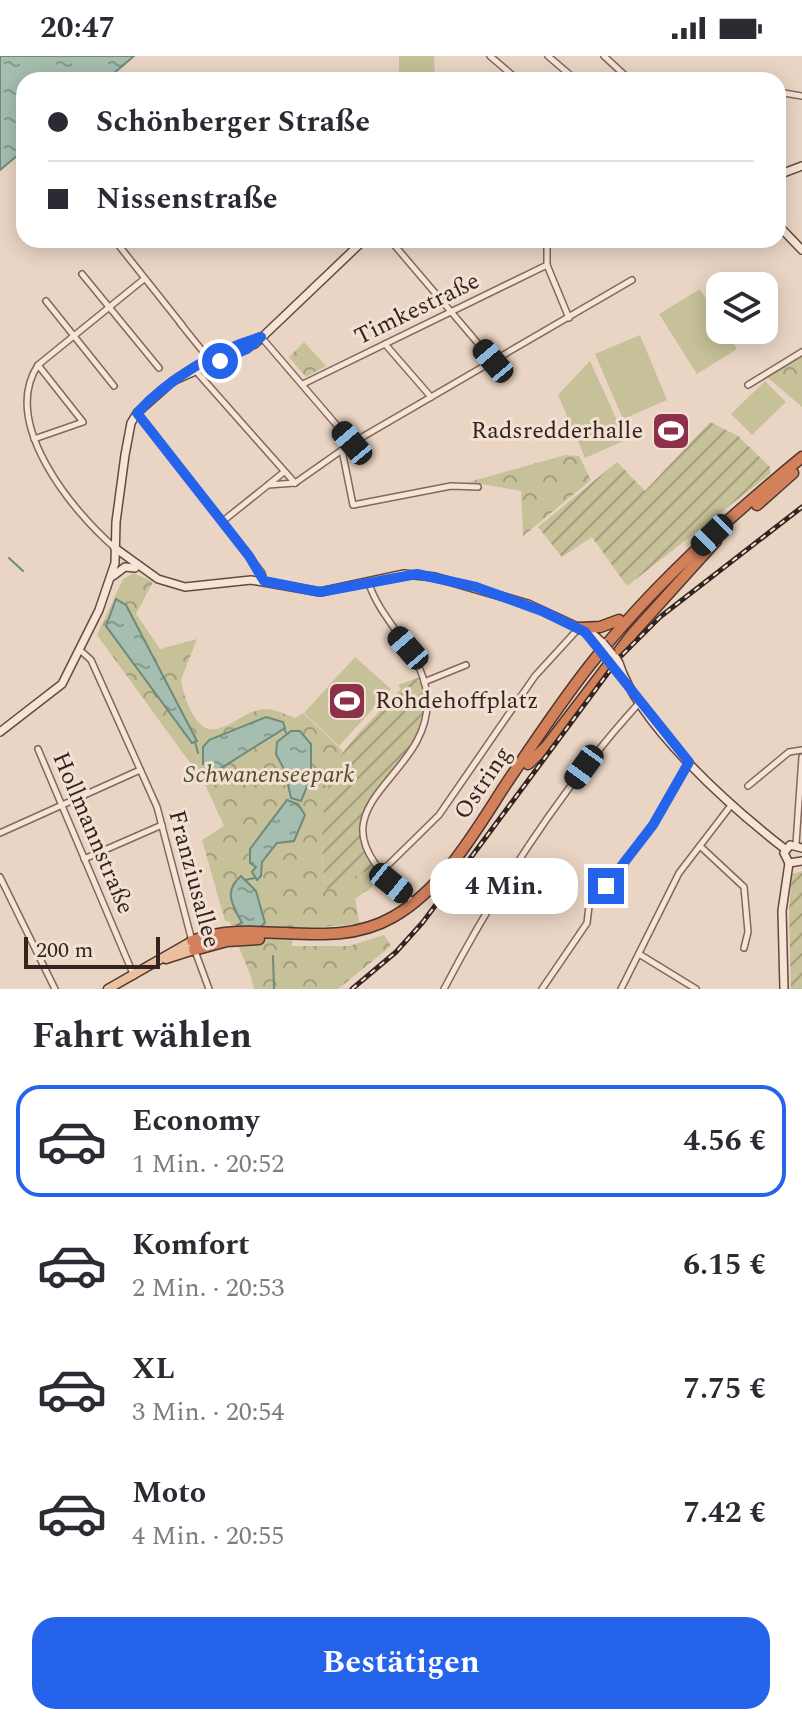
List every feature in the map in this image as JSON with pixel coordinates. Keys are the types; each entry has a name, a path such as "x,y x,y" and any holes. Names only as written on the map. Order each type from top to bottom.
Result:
{"highway":[{"path":"775,480 802,448"},
{"name":"Ostring","path":"193,946 226,937 358,938 383,930 418,908 458,864 523,764 615,644 714,538 802,457"},
{"name":"Ostring","path":"714,538 802,468"},
{"path":"523,764 547,714 619,620 668,567 714,538"},
{"path":"523,764 546,747 714,538"},
{"path":"582,630 619,620"}],"main road":[{"name":"Ostring","path":"108,989 193,946"}],"street":[{"path":"490,56 509,72"},
{"path":"548,56 567,72"},
{"path":"604,56 619,72"},
{"path":"786,233 802,250"},
{"path":"121,248 209,359"},
{"path":"0,732 56,690 80,650 113,576 130,437 137,413 164,386 247,349 356,248"},
{"path":"397,248 493,361"},
{"path":"547,248 547,265 569,318"},
{"name":"Timkestraße","path":"303,384 547,265"},
{"path":"82,274 159,368"},
{"path":"144,279 38,365 29,380 24,403 34,439 53,481 115,548 139,568 167,584 185,587 264,581 320,592 412,574 447,579 528,604 582,630 600,644 640,703 689,762 785,849"},
{"path":"268,485 295,483 352,443 632,280"},
{"path":"46,301 114,386"},
{"path":"195,370 209,359 261,337"},
{"path":"261,337 352,443"},
{"path":"385,344 431,397"},
{"path":"748,385 802,352"},
{"path":"34,439 83,422 38,365"},
{"path":"195,370 295,483"},
{"path":"137,413 223,521 262,573 264,581"},
{"path":"342,450 353,505 451,486 478,487"},
{"path":"223,521 284,472"},
{"path":"113,576 125,567 139,568"},
{"path":"369,584 377,607 408,648 424,682 427,708 419,738 410,754 377,790 366,814 367,851 380,873 410,899"},
{"path":"380,873 439,815 535,677 582,630"},
{"name":"Franziusallee","path":"80,650 91,660 162,825 193,946 209,989"},
{"path":"424,682 466,665"},
{"path":"444,989 473,934 541,828 597,751 640,703"},
{"name":"Hollmannstraße","path":"38,749 134,976"},
{"path":"748,786 789,752 802,750"},
{"path":"785,849 799,846 802,757"},
{"path":"543,989 587,923 589,906 653,825 689,762"},
{"path":"0,833 140,770"},
{"path":"621,989 664,897 733,803"},
{"path":"84,859 162,825"},
{"path":"700,846 744,887 748,932 744,948"},
{"path":"784,989 782,911 789,863 784,857 785,849"},
{"path":"789,863 802,861"},
{"path":"0,877 55,989"},
{"path":"639,954 696,989"}],"green space":[{"path":"399,56 434,56 435,72 399,72"},
{"path":"700,289 706,299 706,344 734,344 737,349 697,374 659,314"},
{"path":"640,335 667,400 623,419 595,354"},
{"path":"304,342 326,366 306,377 289,357"},
{"path":"802,355 802,407 767,377"},
{"path":"590,361 626,440 585,458 558,395"},
{"path":"765,381 786,402 752,435 731,414"},
{"path":"710,422 738,436 770,467 770,474 627,586 592,537 562,557 538,527 617,462 645,491"},
{"path":"565,455 579,456 591,480 523,536 521,491 469,482"},
{"name":"Schwanenseepark","path":"134,573 153,582 136,614 160,649 197,639 181,680 189,708 202,725 218,729 265,709 295,718 303,713 343,751 331,784 324,819 322,854 327,889 373,868 377,873 372,887 355,899 360,924 294,929 292,946 349,946 384,935 391,946 338,989 254,989 230,922 225,921 202,840 224,826 204,782 97,635 123,579"},
{"name":"Rohdehoffplatz","path":"355,657 391,689 339,746 304,713"},
{"path":"420,677 423,708 417,733 375,792 366,813 364,838 373,868 327,890 322,837 330,780 345,750 401,689 398,685"},
{"path":"802,871 802,989 791,989 789,911 792,874"}],"water":[{"path":"0,56 134,56 115,72 16,72 16,157 0,170"},
{"path":"116,599 126,605 197,741 192,743 106,626"},
{"path":"266,717 283,722 285,728 218,770 211,770 203,764 203,747 209,740"},
{"path":"291,731 300,731 311,744 311,777 301,801 291,798 285,771 276,754 277,742"},
{"path":"287,800 298,804 305,815 294,841 277,843 262,862 261,876 257,880 252,872 256,867 250,863 250,849"},
{"path":"241,876 256,891 265,923 244,940 237,925 242,923 231,900 232,888"}],"waterway":[{"path":"9,558 23,571"},
{"path":"284,729 287,734"},
{"path":"195,742 198,753"},
{"path":"245,880 255,878"},
{"path":"273,956 274,989"}],"railway":[{"path":"352,989 396,952 423,922 619,658 660,617 802,507"}],"place":[{"name":"Radsredderhalle","path":"671,431"},
{"name":"Rohdehoffplatz","path":"347,701"}],"route":[{"path":"220,361 247,349 261,337 209,359 164,386 137,413 223,521 262,573 264,581 320,592 417,574 476,587 542,611 585,632 622,674 640,703 689,762 653,825 606,886"}]}
